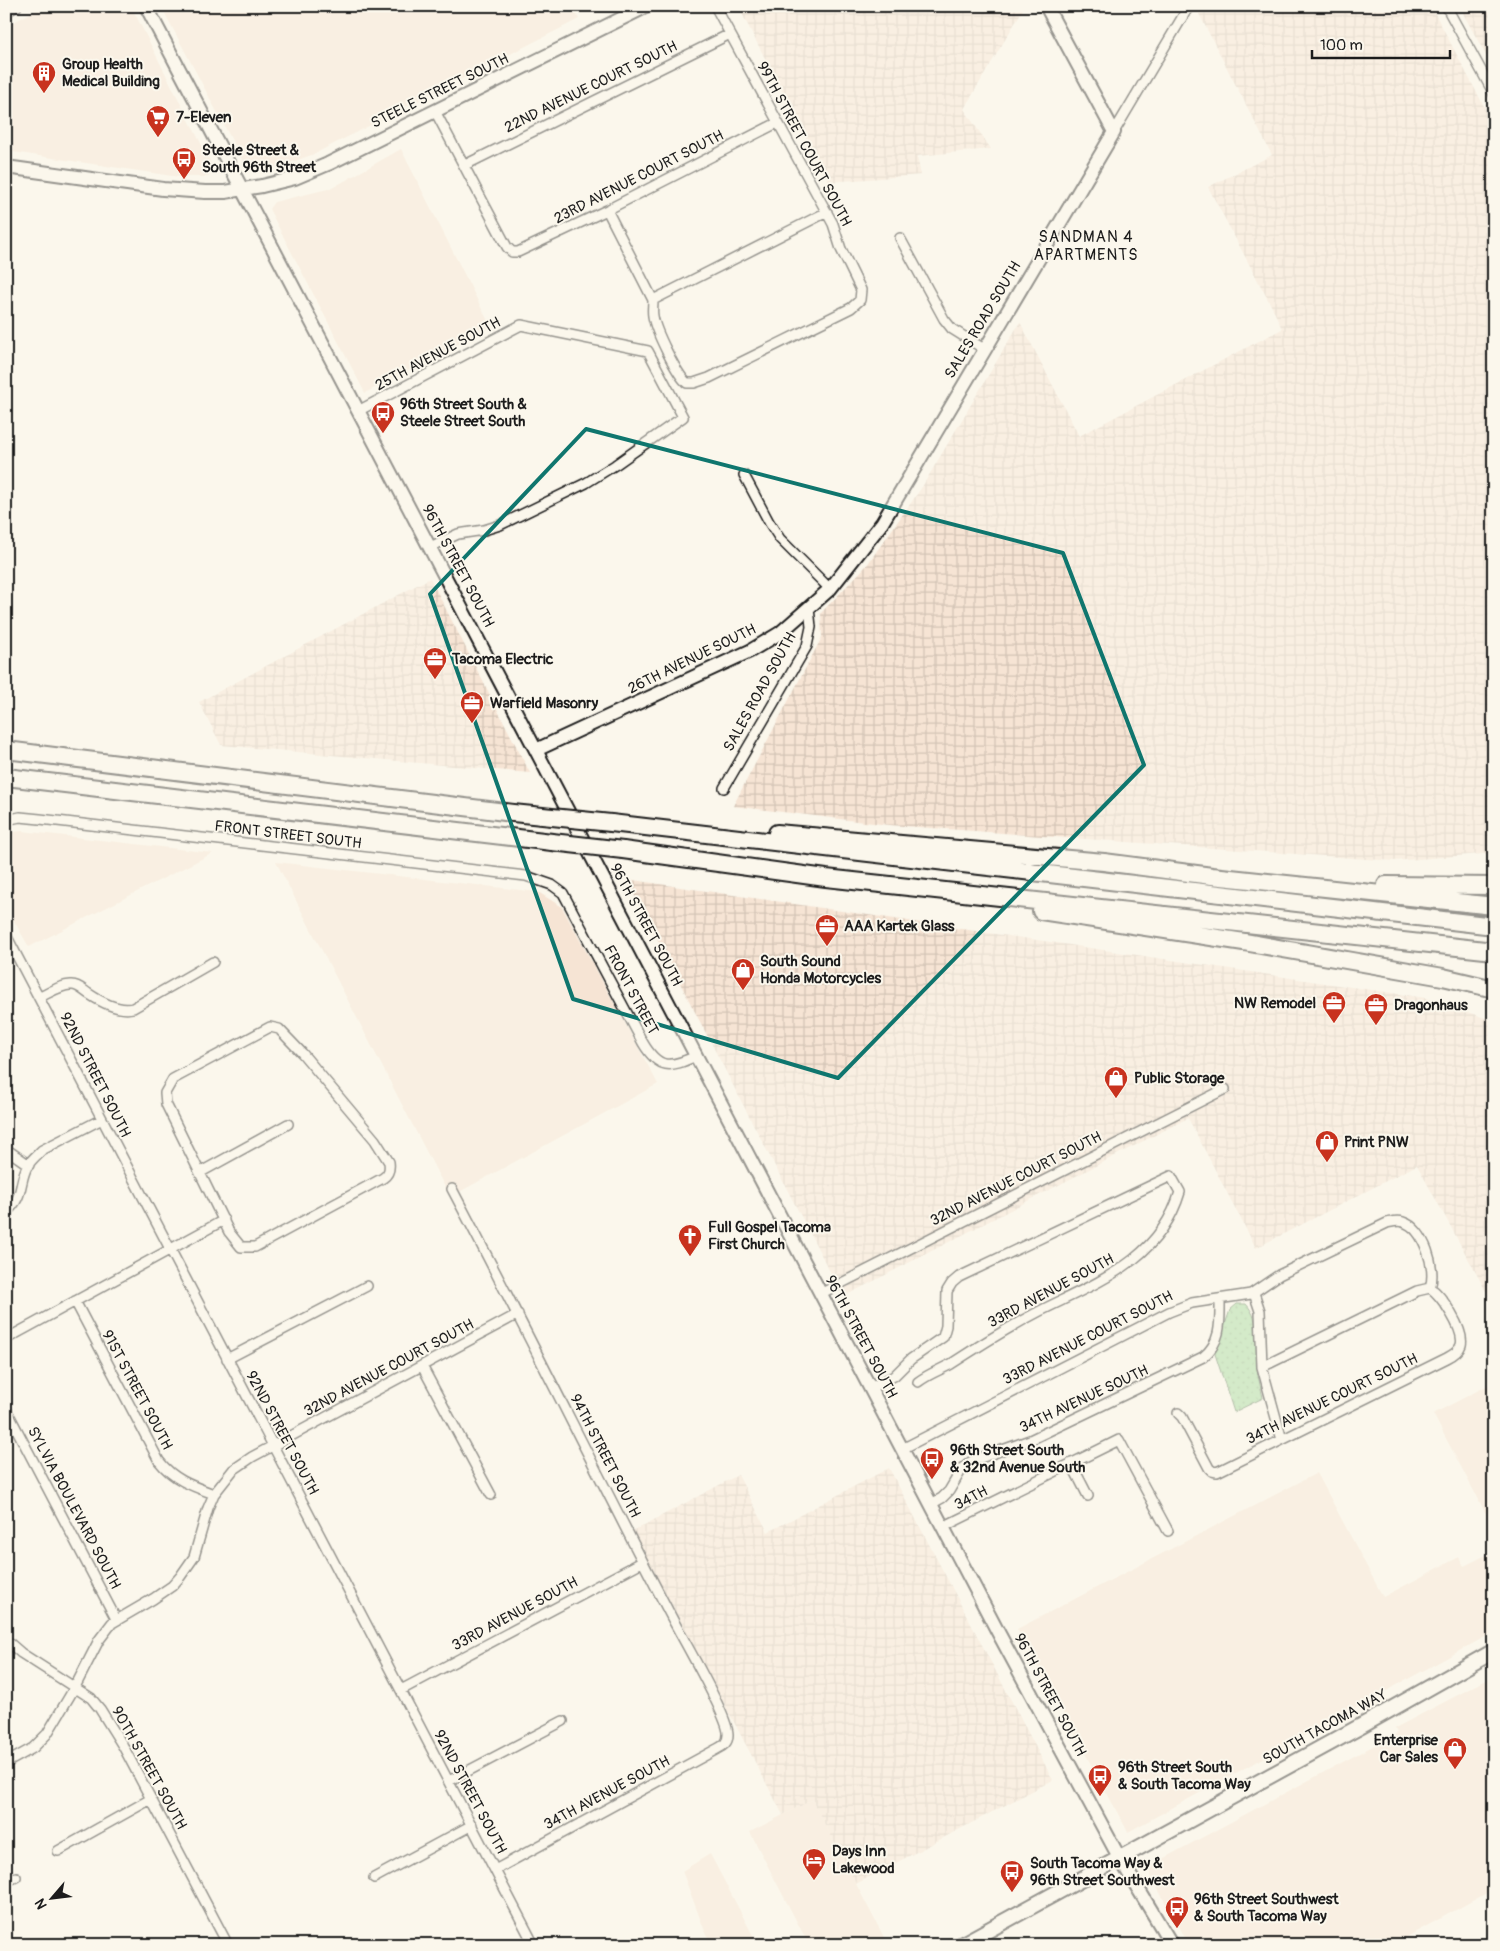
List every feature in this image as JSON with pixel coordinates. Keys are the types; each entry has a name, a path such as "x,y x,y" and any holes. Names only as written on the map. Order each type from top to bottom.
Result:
{"highway":[{"path":"6,750 513,813 1494,926"},
{"path":"6,777 623,850 826,878 1244,942 1443,976 1494,989"},
{"path":"635,827 737,830 831,836 1104,862 1494,906"},
{"path":"826,878 1494,951"},
{"path":"1287,884 1494,886"}],"main road":[{"name":"96TH STREET SOUTH","path":"146,6 943,1527 1119,1857 1172,1945"},
{"name":"STEELE STREET SOUTH","path":"6,167 188,192 242,190 279,182 312,172 646,6"},
{"path":"1046,6 1114,132"},
{"name":"SALES ROAD SOUTH","path":"882,523 1114,132"},
{"name":"26TH AVENUE SOUTH","path":"536,750 750,651 780,633 830,589 882,523"},
{"name":"SOUTH TACOMA WAY","path":"961,1945 1363,1725 1494,1651"}],"street":[{"path":"6,12 17,6"},
{"name":"99TH STREET COURT SOUTH","path":"653,300 653,317 659,335 683,379 690,384 709,378 851,308 858,303 861,297 859,285 841,249 838,235 827,212 715,6"},
{"name":"SALES ROAD SOUTH","path":"1114,132 1189,6"},
{"path":"1446,6 1494,94"},
{"name":"22ND AVENUE COURT SOUTH","path":"464,165 730,34"},
{"path":"435,111 464,165"},
{"name":"23RD AVENUE COURT SOUTH","path":"464,165 507,247 512,252 522,251 777,123"},
{"path":"606,210 653,300 827,212"},
{"path":"900,238 944,319 952,328 984,349"},
{"name":"25TH AVENUE SOUTH","path":"358,411 521,326 648,351 683,417 615,466 586,483 500,525 484,530 458,534 430,546"},
{"path":"744,475 769,522 780,538 830,589"},
{"name":"SALES ROAD SOUTH","path":"724,788 807,646 812,627 809,608"},
{"name":"FRONT STREET SOUTH","path":"6,820 20,817 35,818 526,876 563,892"},
{"name":"FRONT STREET","path":"563,892 650,1054 657,1062 667,1065 676,1065 696,1056"},
{"name":"92ND STREET SOUTH","path":"6,935 534,1945"},
{"path":"40,997 72,985 78,986 89,994 116,1007 133,1008 213,962"},
{"path":"270,1027 279,1029 302,1053 375,1140 389,1162 387,1175 383,1178 255,1247 241,1247 229,1232 201,1172 166,1104 165,1093 173,1079 263,1029 270,1027"},
{"name":"32ND AVENUE COURT SOUTH","path":"820,1294 1225,1089"},
{"path":"6,1212 18,1198 28,1165 42,1150 102,1119"},
{"path":"201,1172 288,1124"},
{"path":"6,1149 28,1165"},
{"name":"33RD AVENUE SOUTH","path":"870,1388 895,1375 911,1359 943,1337 946,1326 948,1291 950,1285 959,1277 1171,1176 1180,1192 1175,1209 1156,1237 1130,1263 1108,1278 1015,1324 948,1366 929,1374 918,1382"},
{"name":"94TH STREET SOUTH","path":"452,1189 518,1314 642,1562 725,1721 728,1737"},
{"path":"6,1339 224,1220"},
{"name":"33RD AVENUE COURT SOUTH","path":"902,1449 1169,1312 1188,1304 1254,1293 1274,1277 1387,1223 1400,1221 1413,1228 1426,1249 1433,1270 1430,1288"},
{"path":"227,1359 366,1286"},
{"path":"1262,1367 1417,1291 1430,1288"},
{"name":"34TH AVENUE COURT SOUTH","path":"1178,1413 1182,1417 1209,1468 1213,1472 1219,1471 1450,1357 1461,1346 1461,1336 1457,1324 1441,1298 1430,1288"},
{"path":"1254,1293 1260,1311 1262,1367 1282,1440"},
{"name":"34TH AVENUE SOUTH","path":"931,1504 942,1498 949,1491 962,1469 972,1461 1030,1440 1203,1357 1213,1348 1217,1339 1220,1326 1220,1299"},
{"name":"91ST STREET SOUTH","path":"75,1301 159,1461 183,1482 214,1494"},
{"name":"32ND AVENUE COURT SOUTH","path":"116,1619 153,1599 172,1586 180,1577 194,1557 214,1494 233,1470 245,1461 518,1314"},
{"path":"422,1366 491,1495"},
{"name":"SYLVIA BOULEVARD SOUTH","path":"6,1409 116,1619"},
{"name":"34TH","path":"943,1527 1119,1440 1168,1531"},
{"path":"1071,1463 1088,1496"},
{"name":"33RD AVENUE SOUTH","path":"401,1690 642,1562"},
{"path":"6,1763 41,1742 75,1687 99,1640 116,1619"},
{"name":"90TH STREET SOUTH","path":"6,1640 21,1653 91,1698 100,1708 124,1746 228,1945"},
{"path":"449,1781 563,1721"},
{"name":"34TH AVENUE SOUTH","path":"495,1870 703,1757 725,1743 728,1737"},
{"path":"58,1852 151,1800"},
{"path":"374,1878 472,1825"},
{"path":"6,1882 16,1877"}],"highlighted area":[{"path":"586,429 1063,553 1144,765 838,1078 573,999 430,594"}],"shaded area":[{"path":"44,6 131,6 214,169 208,177 179,177 6,151 6,26"},
{"path":"161,6 572,6 579,19 314,154 262,173 246,167"},
{"path":"738,6 1025,6 964,109 991,149 917,156 921,175 829,182"},
{"path":"1204,6 1431,6 1494,125 1494,853 1394,861 889,825 733,806 822,637 821,613 867,565 922,487 1020,322 1079,436 1282,329 1208,187 1272,155 1199,14"},
{"path":"1459,6 1494,6 1494,70"},
{"path":"401,149 491,327 365,393 269,209 274,202 332,188"},
{"path":"430,578 530,773 221,745 199,702"},
{"path":"22,831 213,853 29,947 6,907 6,833"},
{"path":"276,862 538,892 562,907 658,1084 450,1197"},
{"path":"626,879 1426,998 1494,1021 1494,1306 1417,1165 1256,1248 1188,1118 843,1297"},
{"path":"1494,1382 1494,1529 1433,1414"},
{"path":"889,1468 1053,1780 856,1884 812,1800 783,1815 633,1531 738,1475 768,1532"},
{"path":"1317,1473 1383,1597 1459,1557 1464,1566 1494,1551 1494,1632 1128,1832 1017,1629"},
{"path":"1494,1676 1494,1889 1392,1945 1188,1945 1151,1876 1151,1865 1397,1733 1395,1728"},
{"path":"812,1800 888,1945 809,1945 750,1832"},
{"path":"710,1854 758,1945 712,1945 706,1934 682,1871"}],"green space":[{"path":"1237,1304 1246,1304 1254,1318 1257,1334 1257,1368 1263,1398 1234,1412 1215,1354 1230,1310"}],"place":[{"name":"Group Health Medical Building","path":"44,94"},
{"name":"7-Eleven","path":"158,138"},
{"name":"Steele Street & South 96th Street","path":"184,180"},
{"name":"96th Street South & Steele Street South","path":"383,434"},
{"name":"Tacoma Electric","path":"435,680"},
{"name":"Warfield Masonry","path":"472,724"},
{"name":"AAA Kartek Glass","path":"827,947"},
{"name":"South Sound Honda Motorcycles","path":"743,991"},
{"name":"NW Remodel","path":"1334,1024"},
{"name":"Dragonhaus","path":"1376,1026"},
{"name":"Public Storage","path":"1116,1099"},
{"name":"Print PNW","path":"1327,1163"},
{"name":"Full Gospel Tacoma First Church","path":"690,1257"},
{"name":"96th Street South & 32nd Avenue South","path":"932,1480"},
{"name":"Enterprise Car Sales","path":"1455,1770"},
{"name":"96th Street South & South Tacoma Way","path":"1100,1797"},
{"name":"Days Inn Lakewood","path":"814,1881"},
{"name":"South Tacoma Way & 96th Street Southwest","path":"1012,1893"},
{"name":"96th Street Southwest & South Tacoma Way","path":"1177,1929"}],"district":[{"name":"SANDMAN 4 APARTMENTS","path":"1086,246"}]}
